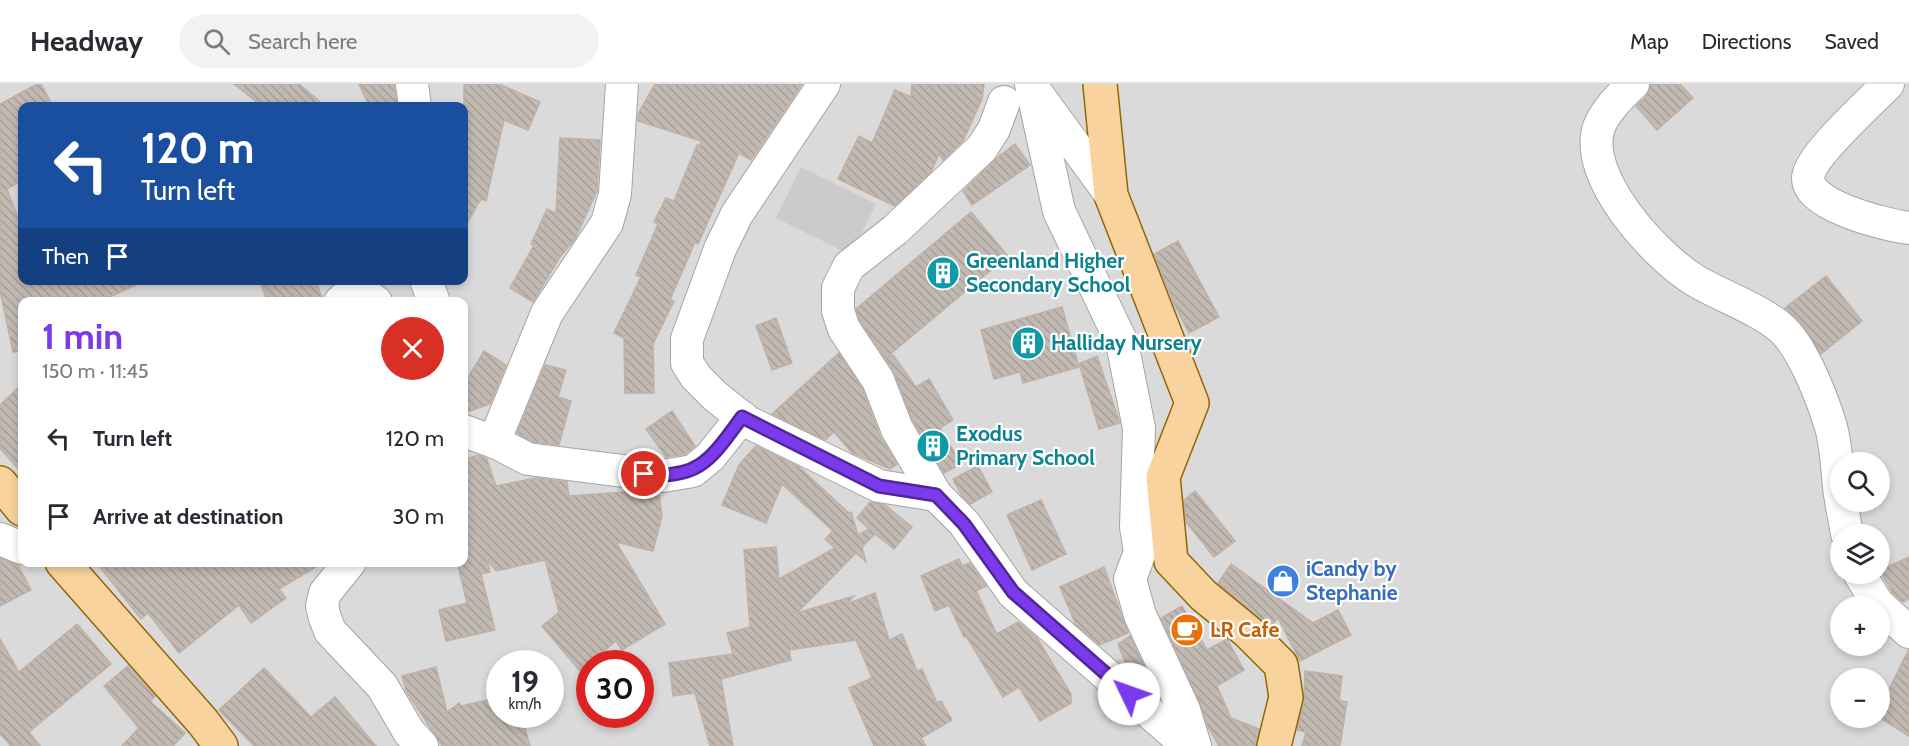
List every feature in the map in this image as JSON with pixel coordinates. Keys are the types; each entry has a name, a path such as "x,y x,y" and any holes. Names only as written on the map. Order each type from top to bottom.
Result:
{"main road":[{"path":"1100,84 1111,195 1192,403 1163,477 1171,561 1203,595 1248,632 1281,665 1286,697 1274,746"},
{"path":"0,483 18,504"},
{"path":"66,567 203,722 221,746"}],"street":[{"path":"412,84 414,102"},
{"path":"494,442 548,313 607,223 615,194 622,84"},
{"path":"824,84 737,214 707,280 687,339 687,363 696,377 715,396 742,417 879,486 936,495"},
{"path":"1633,84 1620,95 1599,126 1596,146 1598,164 1617,201 1668,260 1696,281 1731,298 1785,331 1798,348 1831,428 1834,452"},
{"path":"1888,84 1821,154 1809,173 1809,183 1813,191 1827,203 1889,225 1909,228"},
{"path":"1017,89 1111,195"},
{"path":"1017,89 1042,139 1059,211 1122,343 1139,428 1136,527 1140,552 1130,579 1140,615 1184,710 1194,746"},
{"path":"1017,89 982,148 895,230 849,266 838,288 838,311 844,329 878,380 897,429 936,495 964,524 1013,592 1188,746"},
{"path":"345,297 356,293 370,297"},
{"path":"468,432 528,459 604,470 678,475 693,471 710,457 742,417"},
{"path":"0,539 18,546"},
{"path":"346,567 325,593 322,606 330,631 382,686 409,732 422,746"},
{"path":"1890,616 1909,632"}],"shaded area":[{"path":"0,84 1909,84 1909,746 0,746"},
{"path":"801,167 876,204 851,255 776,218"}],"building":[{"path":"37,84 41,84 51,102 18,102 18,182 7,189 18,218 18,285 135,285 110,297 18,297 18,351 13,352 0,291 0,104"},
{"path":"234,84 299,84 320,102 257,102"},
{"path":"359,84 394,84 397,102 367,102"},
{"path":"464,84 499,84 540,102 528,130 504,120 486,201 481,199 468,221 468,102 464,102"},
{"path":"655,84 802,84 751,160 739,153 698,244 695,242 670,300 674,301 653,344 654,393 625,393 624,338 614,333 641,277 636,275 658,224 654,222 666,198 674,201 697,145 701,145 701,141 638,121 638,114"},
{"path":"912,84 984,84 982,99 963,141 943,160 939,154 931,172 895,206 838,179 859,136 872,143 895,90 911,97"},
{"path":"1650,84 1680,84 1693,98 1657,130 1636,106 1646,97"},
{"path":"560,138 600,140 597,191 575,239 560,257 533,302 510,288 534,245 531,244 547,209 556,213"},
{"path":"1015,144 1030,165 972,205 963,191"},
{"path":"971,212 1008,256 888,356 893,355 916,387 929,379 953,420 940,428 961,464 944,473 913,421 893,370 860,321 856,309"},
{"path":"1178,241 1219,317 1189,333 1174,304 1154,254"},
{"path":"1826,276 1862,321 1821,354 1800,322 1785,308"},
{"path":"261,285 318,285 321,297 266,297"},
{"name":"Halliday Nursery","path":"1062,307 1079,367 1023,383 1020,372 994,379 981,330"},
{"path":"776,318 792,363 772,370 756,326"},
{"path":"484,351 506,365 490,404 468,412 468,377"},
{"path":"839,353 862,388 880,436 897,464 890,469 852,453 834,432 825,440 772,414"},
{"path":"1097,356 1120,423 1099,429 1079,364"},
{"path":"545,365 566,370 558,397 571,401 559,445 533,442 517,433"},
{"path":"18,388 18,468 0,448 0,405"},
{"path":"672,411 695,446 685,454 666,457 646,429"},
{"path":"756,446 799,467 850,514 851,512 858,535 869,529 857,518 870,502 885,505 912,527 894,549 875,534 862,547 866,562 856,553 797,613 854,596 847,604 875,593 889,640 902,634 917,671 922,669 937,703 941,701 952,720 921,738 926,746 874,746 849,688 872,678 856,640 789,650 791,660 721,679 733,746 710,746 695,693 673,696 669,663 733,654 727,633 750,627 744,550 776,547 779,579 835,548 825,539 833,531 782,484 766,523 722,505 739,465"},
{"path":"478,455 487,459 496,486 536,478 567,482 569,496 638,491 659,494 662,516 653,551 616,542 665,624 622,650 616,641 605,650 576,650 576,666 542,626 559,612 545,560 496,571 487,560 490,572 481,574 495,630 446,641 439,610 467,603 458,567 468,567 468,459"},
{"path":"978,466 992,492 970,504 962,496 953,479"},
{"path":"1195,491 1235,541 1214,557 1186,522 1184,500"},
{"path":"1041,500 1066,554 1032,570 1007,515"},
{"path":"1909,557 1909,599 1903,602 1892,592 1888,584 1890,584 1890,566"},
{"path":"0,558 18,565 31,590 0,606"},
{"path":"959,559 962,566 970,563 986,586 976,591 997,634 1018,622 1037,638 1071,694 1071,703 1040,721 1019,687 1003,697 966,636 964,637 949,605 935,611 921,576"},
{"path":"1231,564 1313,623 1338,610 1351,635 1300,661 1278,618 1270,628 1218,583"},
{"path":"100,567 316,567 279,589 286,598 251,623 239,605 179,653 148,613 141,619"},
{"path":"1104,567 1128,633 1100,645 1076,625 1060,587"},
{"path":"1182,606 1207,650 1227,639 1244,670 1217,686 1231,718 1259,729 1256,746 1219,746 1207,725 1200,703 1161,618"},
{"path":"77,624 111,664 29,732 40,746 11,746 0,734 0,639 19,672"},
{"path":"1130,636 1153,686 1149,688 1129,671 1118,644"},
{"path":"1909,649 1909,736 1890,724 1890,687"},
{"path":"128,666 155,696 150,701 185,733 173,746 122,746 139,728 104,686"},
{"path":"436,667 447,712 459,703 461,706 486,700 486,728 525,728 530,746 442,746 406,691 402,676"},
{"path":"264,668 311,717 335,697 376,746 254,746 219,710"},
{"path":"1305,671 1342,676 1339,700 1347,702 1340,746 1302,746 1306,732 1297,730 1304,701"}],"place":[{"name":"Greenland Higher Secondary School","path":"943,273"},
{"name":"Halliday Nursery","path":"1028,343"},
{"name":"Exodus Primary School","path":"933,446"},
{"name":"iCandy by Stephanie","path":"1283,581"},
{"name":"LR Cafe","path":"1187,630"}],"route":[{"path":"644,474 663,476 693,471 710,457 742,417 879,486 936,495 964,524 1013,592 1129,694"}]}
